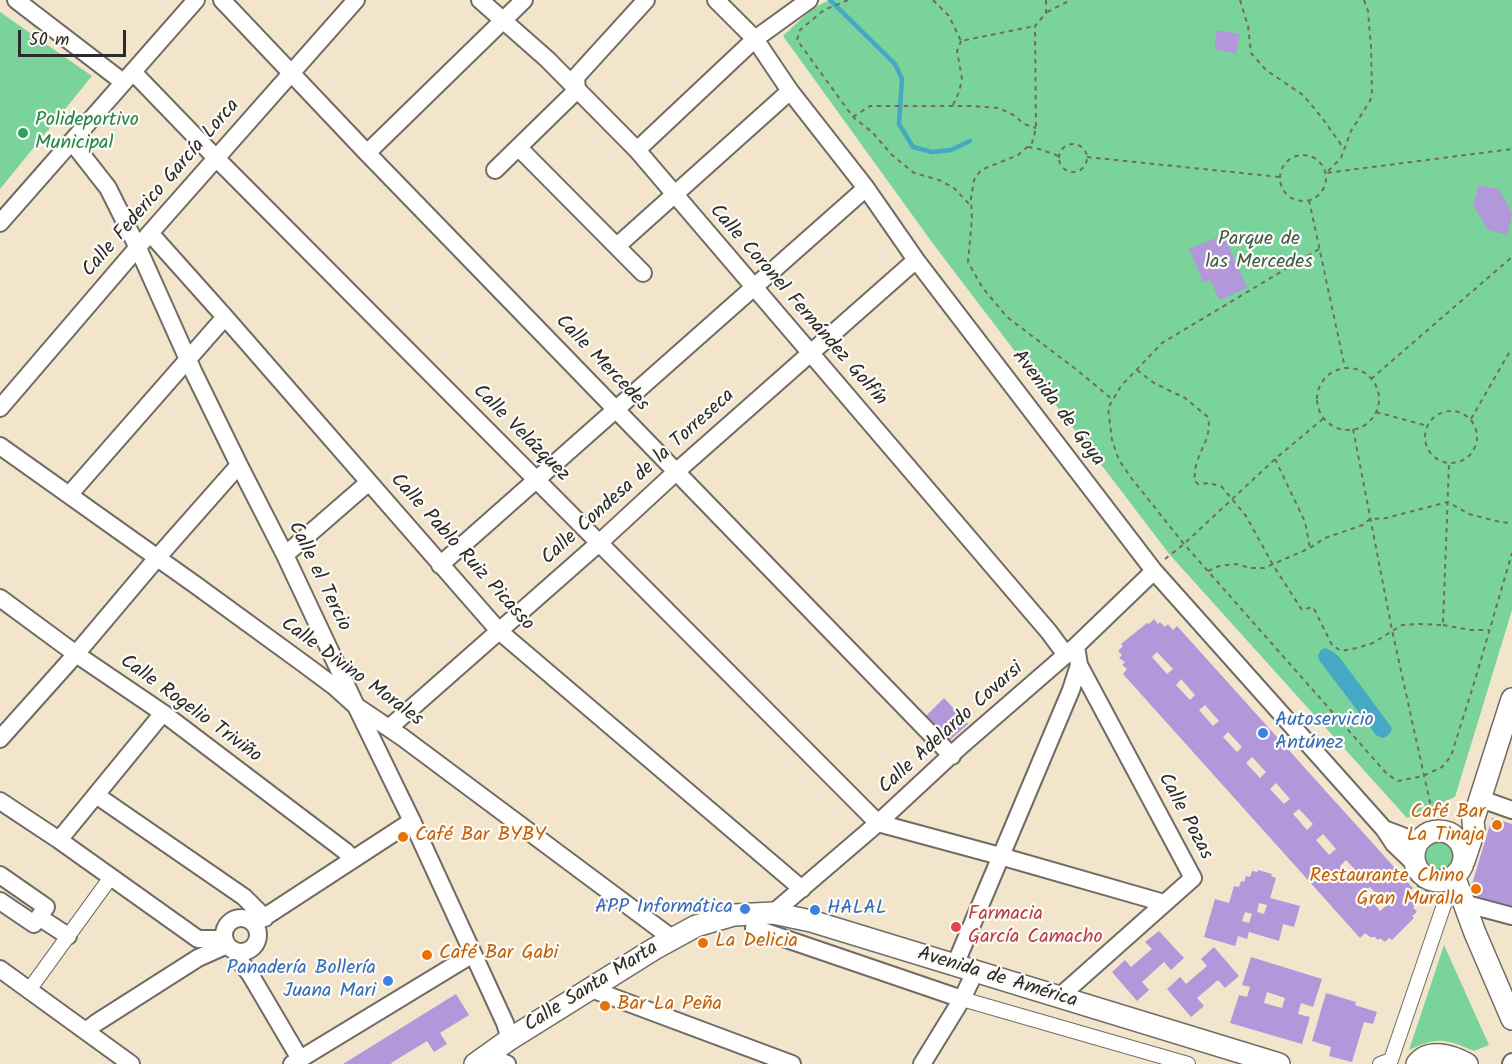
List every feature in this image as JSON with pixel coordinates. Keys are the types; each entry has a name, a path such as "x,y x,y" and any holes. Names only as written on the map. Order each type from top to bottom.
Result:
{"street":[{"name":"Calle Velázquez","path":"16,0 128,77 216,158 878,823"},
{"path":"0,223 196,0"},
{"name":"Calle Mercedes","path":"222,0 367,153 952,756"},
{"name":"Calle Federico García Lorca","path":"0,408 150,233 356,0"},
{"name":"Calle Coronel Fernández Golfín","path":"480,0 547,59 637,150 1049,632 1074,656"},
{"path":"367,153 524,0"},
{"path":"495,170 577,90 576,77 646,0"},
{"name":"Avenida de Goya","path":"716,0 755,39 790,91 866,188 916,260 1153,570 1384,829 1412,870"},
{"path":"637,150 755,39 809,0"},
{"path":"616,246 790,91"},
{"name":"Calle el Tercio","path":"72,142 108,188 138,248 187,359 285,555 412,821 505,1023 510,1039"},
{"path":"519,148 643,273"},
{"path":"440,565 866,188"},
{"name":"Calle Pablo Ruiz Picasso","path":"150,233 499,631 802,889"},
{"name":"Calle Condesa de la Torreseca","path":"390,728 916,260"},
{"path":"69,495 225,317"},
{"name":"Calle Divino Morales","path":"0,446 304,664 356,705 673,939"},
{"path":"0,739 238,465"},
{"path":"285,555 369,482"},
{"name":"Calle Adelardo Covarsi","path":"773,913 878,823 1049,670 1074,656 1153,570"},
{"name":"Calle Rogelio Triviño","path":"0,598 163,714 353,859"},
{"path":"922,1064 962,999 965,969 1000,856 1071,690 1074,656"},
{"name":"Calle Pozas","path":"1058,998 1193,878 1074,656"},
{"path":"1049,670 1064,674 1070,680 1071,690"},
{"path":"1451,888 1474,831 1473,821 1481,799 1505,746 1512,699"},
{"path":"59,840 163,714"},
{"path":"0,801 198,939 245,952 257,944 258,929 244,897 96,795"},
{"path":"1481,799 1512,810"},
{"path":"412,821 254,919 236,918 230,921 224,933 230,946 250,974 296,1061 473,954"},
{"path":"1449,834 1473,821"},
{"path":"878,823 1164,903"},
{"name":"Avenida de Goya","path":"1384,829 1420,841"},
{"path":"1380,1064 1391,1060 1451,888 1463,850 1458,840 1439,831 1428,834 1420,841 1416,848 1412,870 1427,878 1451,888 1512,916"},
{"path":"0,875 46,907 34,924 0,901"},
{"path":"29,990 111,877"},
{"path":"1451,888 1475,933 1512,1019"},
{"name":"Avenida de América","path":"713,920 734,915 773,913 811,921 1279,1064"},
{"path":"39,917 68,936"},
{"name":"Calle Santa Marta","path":"481,1060 510,1039 654,949 696,926 713,920"},
{"name":"Avenida de América","path":"754,928 962,999 1188,1064"},
{"path":"86,1031 198,958 230,946"},
{"path":"0,969 131,1064"},
{"path":"591,989 792,1064"},
{"path":"1417,1064 1421,1058 1445,1055 1467,1064"},
{"path":"481,1060 507,1064"}],"path":[{"path":"848,0 824,10 800,30 797,40 854,117 872,132 892,155 914,173 939,180 954,188 971,206"},
{"path":"933,0 949,16 961,41 957,51 962,79 952,106"},
{"path":"1046,0 1046,13"},
{"path":"1071,0 1046,13 1035,27 1036,128 1032,143 1018,155 981,170 974,180 968,262 982,287 1007,317 1113,400"},
{"path":"1240,0 1248,26 1251,52 1266,70 1304,95 1344,148"},
{"path":"1326,173 1341,158 1352,131 1370,101 1372,91 1371,48 1368,11 1364,0"},
{"path":"961,41 1035,27"},
{"path":"854,117 870,106 999,108 1015,116 1024,124 1036,128"},
{"path":"1071,144 1080,146 1086,152 1087,161 1082,169 1073,172 1061,166 1059,156 1063,148 1071,144"},
{"path":"1028,147 1039,148 1059,156"},
{"path":"1326,173 1512,149"},
{"path":"1302,155 1318,160 1326,173 1324,189 1319,195 1309,200 1298,201 1286,193 1280,177 1283,166 1288,160 1302,155"},
{"path":"1087,157 1280,177"},
{"path":"1309,200 1345,368"},
{"path":"1319,249 1162,343 1121,386 1108,408 1112,440 1119,460 1207,571 1387,774 1398,781 1423,776 1442,767 1451,756 1512,553"},
{"path":"1371,379 1512,258"},
{"path":"1470,420 1510,351 1512,352"},
{"path":"1345,368 1366,373 1371,379 1378,391 1379,401 1376,412 1363,426 1344,429 1334,426 1324,418 1318,404 1317,394 1326,377 1345,368"},
{"path":"1137,370 1154,383 1185,398 1208,417 1210,426 1208,436 1196,465 1194,480 1198,484 1210,483 1222,487 1246,516 1273,565 1302,609 1313,607 1332,645 1341,651 1357,648 1373,643 1402,625 1443,625 1470,630 1489,630"},
{"path":"1448,411 1464,415 1470,420 1475,426 1477,443 1468,457 1449,463 1436,458 1429,451 1425,434 1433,418 1448,411"},
{"path":"1376,412 1428,426"},
{"path":"1153,570 1275,459 1324,418"},
{"path":"1353,429 1392,630 1431,807"},
{"path":"1275,459 1305,522 1310,548"},
{"path":"1443,625 1449,463"},
{"path":"1207,571 1219,566 1236,564 1251,568 1264,568 1310,548 1325,538 1363,525 1370,519 1386,518 1448,502 1470,514 1512,523"},
{"path":"1412,870 1412,881 1434,894 1451,888"}],"green space":[{"name":"Parque de las Mercedes","path":"829,0 1512,0 1512,610 1455,797 1407,818 1170,555 934,245 783,36 812,9"},
{"name":"Polideportivo Municipal","path":"0,12 92,76 0,189"},
{"path":"1439,842 1450,846 1454,857 1450,868 1439,872 1428,868 1424,857 1428,846"},
{"path":"1444,945 1489,1045 1474,1051 1449,1042 1435,1041 1409,1050"}],"water":[{"path":"1325,648 1340,658 1392,728 1387,736 1382,738 1376,735 1319,660 1318,655"}],"building":[{"path":"1217,30 1240,34 1236,54 1214,49"},
{"path":"1479,185 1499,189 1512,214 1507,235 1488,230 1473,205"},
{"path":"1224,235 1247,288 1219,300 1210,280 1203,282 1189,249"},
{"path":"1154,619 1165,627 1168,624 1173,630 1177,626 1413,888 1409,892 1413,897 1410,899 1416,905 1413,907 1417,912 1392,940 1389,938 1385,942 1365,933 1360,938 1123,674 1127,669 1122,665 1125,662 1119,658 1122,655 1118,651 1123,646 1121,644 1147,623 1149,624","holes":["1157,652 1173,669 1167,674 1152,657","1181,679 1195,695 1190,700 1176,685","1205,705 1219,721 1213,726 1199,710","1228,732 1242,747 1237,752 1223,737","1252,757 1266,772 1260,778 1246,763","1276,783 1290,799 1284,804 1270,789","1299,809 1313,824 1307,830 1293,814","1323,834 1336,849 1329,855 1316,840","1346,860 1360,875 1354,881 1340,866","1370,887 1387,905 1380,911 1364,892"]},
{"path":"944,698 968,724 950,740 926,716"},
{"path":"1492,818 1512,824 1512,907 1469,894"},
{"path":"1258,870 1272,874 1271,876 1276,878 1270,898 1300,906 1294,927 1283,924 1279,941 1249,932 1247,939 1238,936 1235,946 1204,937 1215,899 1229,903 1234,886 1239,887 1246,876 1250,877 1252,871 1258,872","holes":["1259,903 1267,905 1264,914 1257,912","1245,912 1252,914 1249,923 1242,921"]},
{"path":"1159,931 1184,958 1171,970 1164,962 1142,982 1149,990 1137,1001 1112,972 1125,960 1131,967 1152,949 1145,942"},
{"path":"1214,947 1239,976 1225,988 1218,980 1197,998 1204,1006 1191,1017 1167,989 1180,977 1186,984 1207,966 1201,959"},
{"path":"1251,957 1322,979 1313,1007 1301,1003 1298,1014 1310,1017 1302,1044 1230,1023 1239,995 1247,997 1250,987 1242,985","holes":["1267,992 1285,998 1282,1008 1264,1003"]},
{"path":"1326,993 1356,1002 1355,1005 1377,1012 1373,1024 1364,1022 1352,1062 1329,1056 1331,1047 1312,1041"},
{"path":"456,994 469,1015 440,1033 447,1044 434,1052 427,1041 392,1064 343,1064"}],"waterway":[{"path":"830,0 895,64 902,79 899,124 913,147 932,152 951,150 970,141"}],"place":[{"name":"Polideportivo Municipal","path":"23,133"},
{"name":"Autoservicio Antúnez","path":"1263,733"},
{"name":"Café Bar La Tinaja","path":"1497,825"},
{"name":"Café Bar BYBY","path":"403,837"},
{"name":"Restaurante Chino Gran Muralla","path":"1476,889"},
{"name":"APP Informática","path":"745,909"},
{"name":"HALAL","path":"815,910"},
{"name":"Farmacia García Camacho","path":"956,927"},
{"name":"La Delicia","path":"703,943"},
{"name":"Café Bar Gabi","path":"427,955"},
{"name":"Panadería Bollería Juana Mari","path":"388,981"},
{"name":"Bar La Peña","path":"605,1006"}]}
